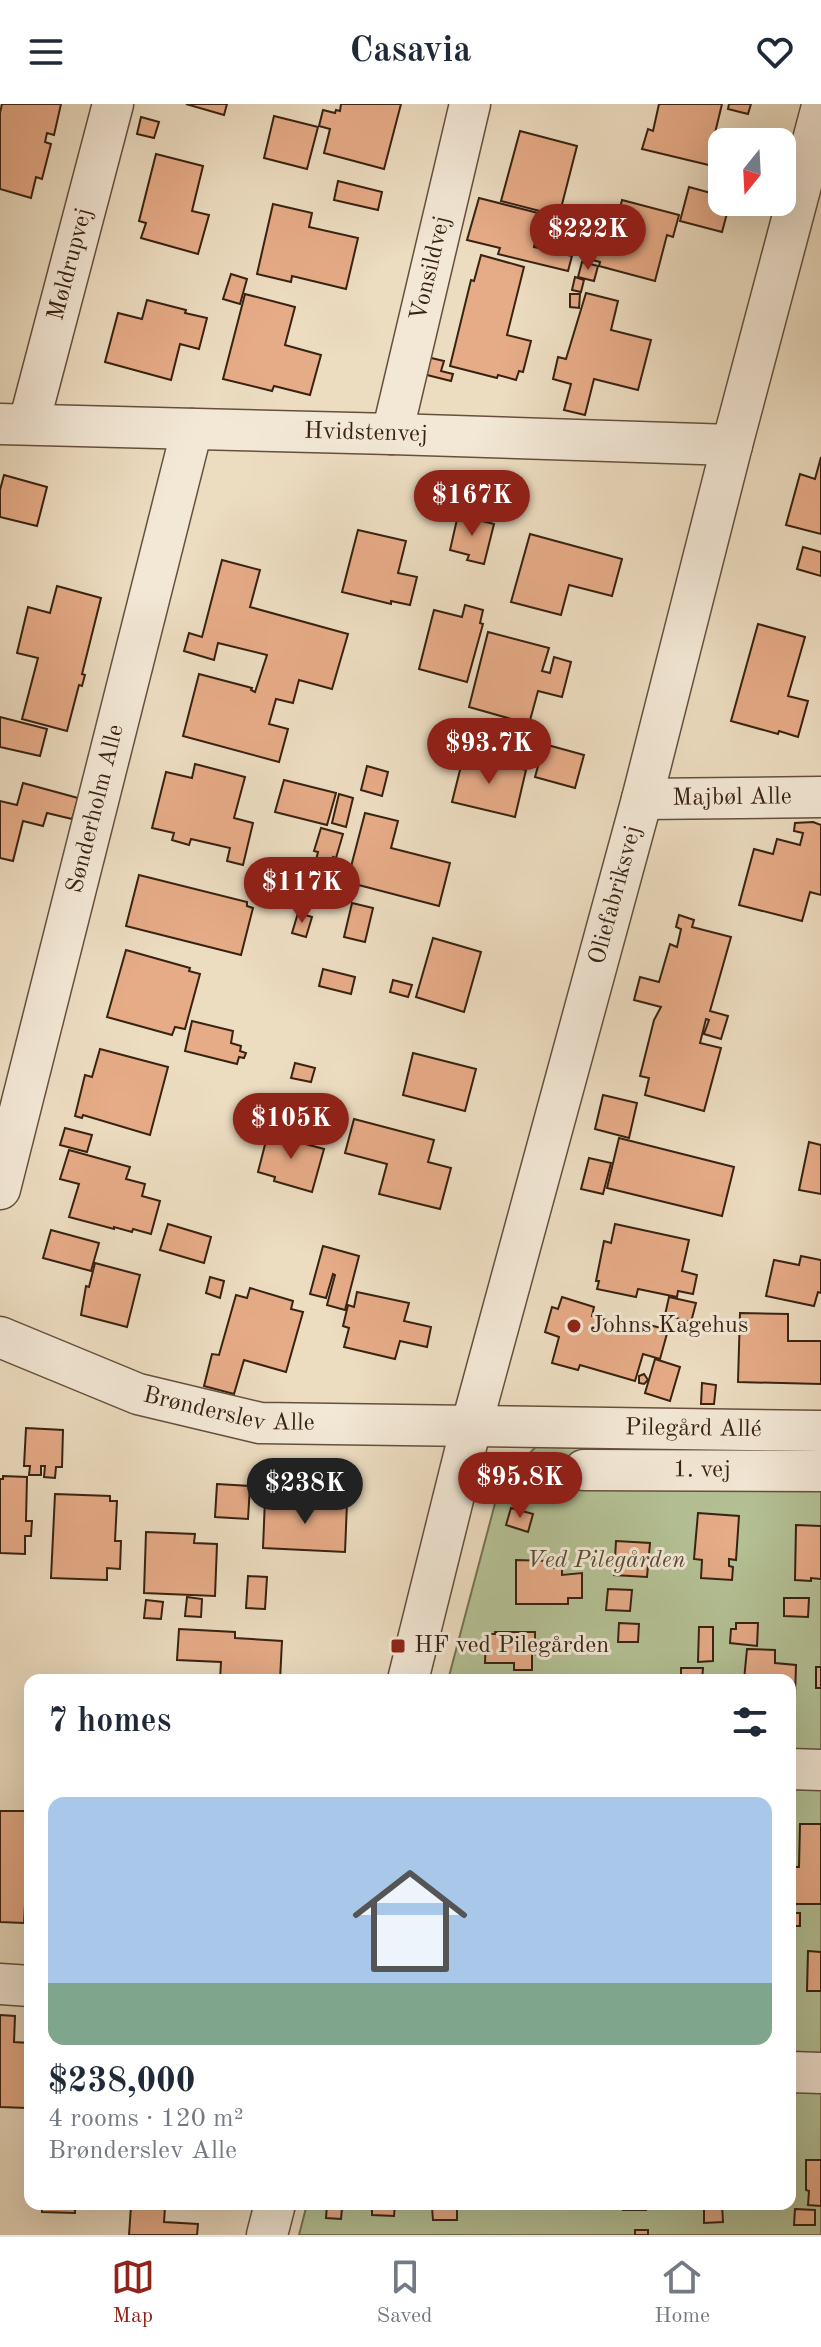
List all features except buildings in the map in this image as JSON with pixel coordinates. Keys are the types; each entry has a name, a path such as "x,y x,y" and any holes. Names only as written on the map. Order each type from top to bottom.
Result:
{"street":[{"name":"Møldrupvej","path":"15,424 113,104"},
{"name":"Vonsildvej","path":"392,434 470,104"},
{"name":"Oliefabriksvej","path":"409,1674 471,1427 642,799 821,110"},
{"name":"Hvidstenvej","path":"15,424 732,445"},
{"name":"Sønderholm Alle","path":"0,1189 192,429"},
{"name":"Majbøl Alle","path":"642,799 821,797"},
{"name":"Brønderslev Alle","path":"0,1337 138,1394 260,1423 471,1427"},
{"name":"Pilegård Allé","path":"471,1427 821,1431"},
{"name":"1. vej","path":"584,1470 821,1471"},
{"path":"796,1769 821,1770"},
{"path":"0,1984 24,1986"},
{"path":"796,2072 821,2073"},
{"path":"267,2235 273,2210"}],"green space":[{"name":"Ved Pilegården","path":"543,1440 821,1446 821,2235 299,2235 305,2210 796,2210 796,1674 450,1674 501,1481"}],"place":[{"name":"Johns Kagehus","path":"574,1326"},
{"name":"HF ved Pilegården","path":"398,1646"}]}
